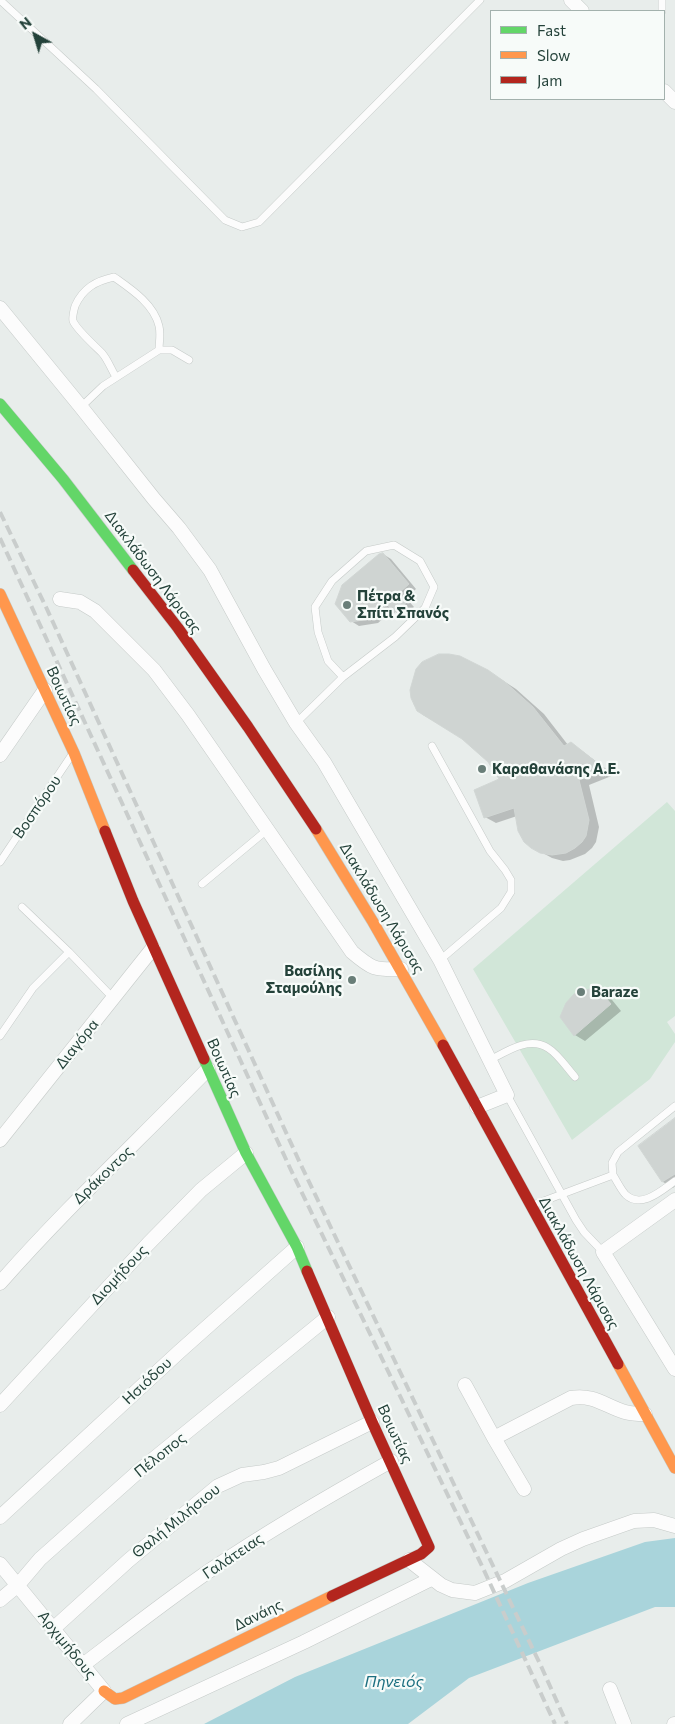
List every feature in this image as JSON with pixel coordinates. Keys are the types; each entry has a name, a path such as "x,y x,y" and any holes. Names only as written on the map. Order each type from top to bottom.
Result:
{"street":[{"path":"571,0 581,10"},
{"path":"665,92 675,102"},
{"path":"0,308 154,500 179,528 210,570 264,669 296,722 324,762 440,960 490,1060 507,1095 477,1107"},
{"name":"Διακλάδωση Λάρισας","path":"0,404 100,527 213,676 312,820 401,969 675,1468"},
{"name":"Βοιωτίας","path":"0,594 74,753 153,948 246,1153 297,1247 372,1422 427,1540 428,1550"},
{"path":"60,599 80,602 95,611 154,670 188,715 352,952 368,966 379,970 401,969"},
{"path":"0,755 46,690"},
{"name":"Διαγόρα","path":"0,1140 153,948"},
{"name":"Δράκοντος","path":"0,1283 82,1195 208,1069"},
{"name":"Διομήδους","path":"0,1405 148,1244 201,1190 246,1153"},
{"path":"675,1200 603,1252 675,1369"},
{"name":"Ησιόδου","path":"0,1518 180,1351 297,1247"},
{"name":"Πέλοπος","path":"0,1600 18,1585 40,1559 140,1470 328,1317"},
{"path":"465,1385 524,1489"},
{"path":"494,1438 571,1398 580,1396 593,1398 624,1412 645,1414"},
{"name":"Θαλή Μιλήσιου","path":"54,1628 129,1560 218,1486 242,1475 278,1468 372,1422"},
{"name":"Γαλάτειας","path":"84,1665 157,1608 211,1570 273,1529 391,1461"},
{"path":"408,1560 431,1579 452,1590 475,1593 505,1581 561,1549 626,1523 654,1520 675,1526"},
{"name":"Δανάης","path":"104,1691 112,1699 118,1700 123,1698 428,1550"},
{"name":"Αρχιμήδους","path":"0,1564 104,1691 70,1724"},
{"path":"126,1724 304,1642 431,1579"},
{"path":"610,1689 624,1724"}],"lane":[{"path":"0,0 96,89 225,220 242,227 259,222 480,0"},
{"path":"116,377 103,355 73,321 73,311 79,298 90,286 114,277 137,294 152,311 159,326 158,350"},
{"path":"81,407 103,386 158,350 172,350 189,360"},
{"path":"296,722 343,677 395,637 425,608 434,587 420,561 394,545 366,551 332,581 316,607 318,632 328,661 343,677"},
{"path":"432,746 490,851 511,880 511,892 500,908 440,960"},
{"name":"Βοσπόρου","path":"0,862 74,753"},
{"path":"202,884 268,830"},
{"path":"22,907 114,999"},
{"path":"0,1036 33,988 69,952"},
{"path":"490,1060 517,1046 537,1043 549,1048 575,1077"},
{"path":"507,1095 584,1232 603,1252"},
{"path":"675,1106 618,1152 612,1162 613,1175 626,1195 636,1200 646,1199 675,1181"},
{"path":"530,1206 613,1175"}],"green space":[{"name":"Baraze","path":"667,802 675,811 675,1016 667,1022 675,1034 675,1042 650,1079 572,1140 473,969"}],"water":[{"name":"Πηνειός","path":"675,1538 675,1607 655,1607 469,1678 408,1724 204,1724 295,1677 528,1583 645,1542"}],"building":[{"path":"383,553 409,584 399,593 407,602 394,613 387,604 370,619 350,622 335,604 342,585 379,554"},
{"path":"439,654 460,656 488,670 505,682 533,707 564,746 571,742 605,769 579,780 589,820 586,836 575,848 566,853 552,855 540,853 531,848 524,842 518,831 514,808 484,818 474,790 499,779 488,762 462,739 417,711 411,698 410,690 416,669 422,662"},
{"name":"Baraze","path":"597,987 611,1004 574,1036 560,1017 566,1003 574,994"},
{"path":"675,1118 675,1174 662,1182 638,1146"}],"railway":[{"path":"0,512 46,607 300,1163 567,1724"},
{"path":"0,538 290,1168 482,1566 555,1724"}],"traffic: fast":[{"path":"0,404 63,479 133,570"},
{"path":"204,1059 246,1153 297,1247 307,1271"}],"traffic: slow":[{"path":"0,594 74,753 105,831"},
{"path":"316,829 373,922 443,1045"},
{"path":"618,1364 675,1468"},
{"path":"104,1691 115,1699 123,1698 332,1596"}],"traffic: jam":[{"path":"133,570 178,628 248,727 316,829"},
{"path":"105,831 133,901 204,1059"},
{"path":"443,1045 618,1364"},
{"path":"307,1271 372,1422 429,1547 421,1554 332,1596"}],"place":[{"name":"Πέτρα & Σπίτι Σπανός","path":"347,605"},
{"name":"Καραθανάσης Α.Ε.","path":"482,769"},
{"name":"Βασίλης Σταμούλης","path":"352,980"},
{"name":"Baraze","path":"581,992"}]}
